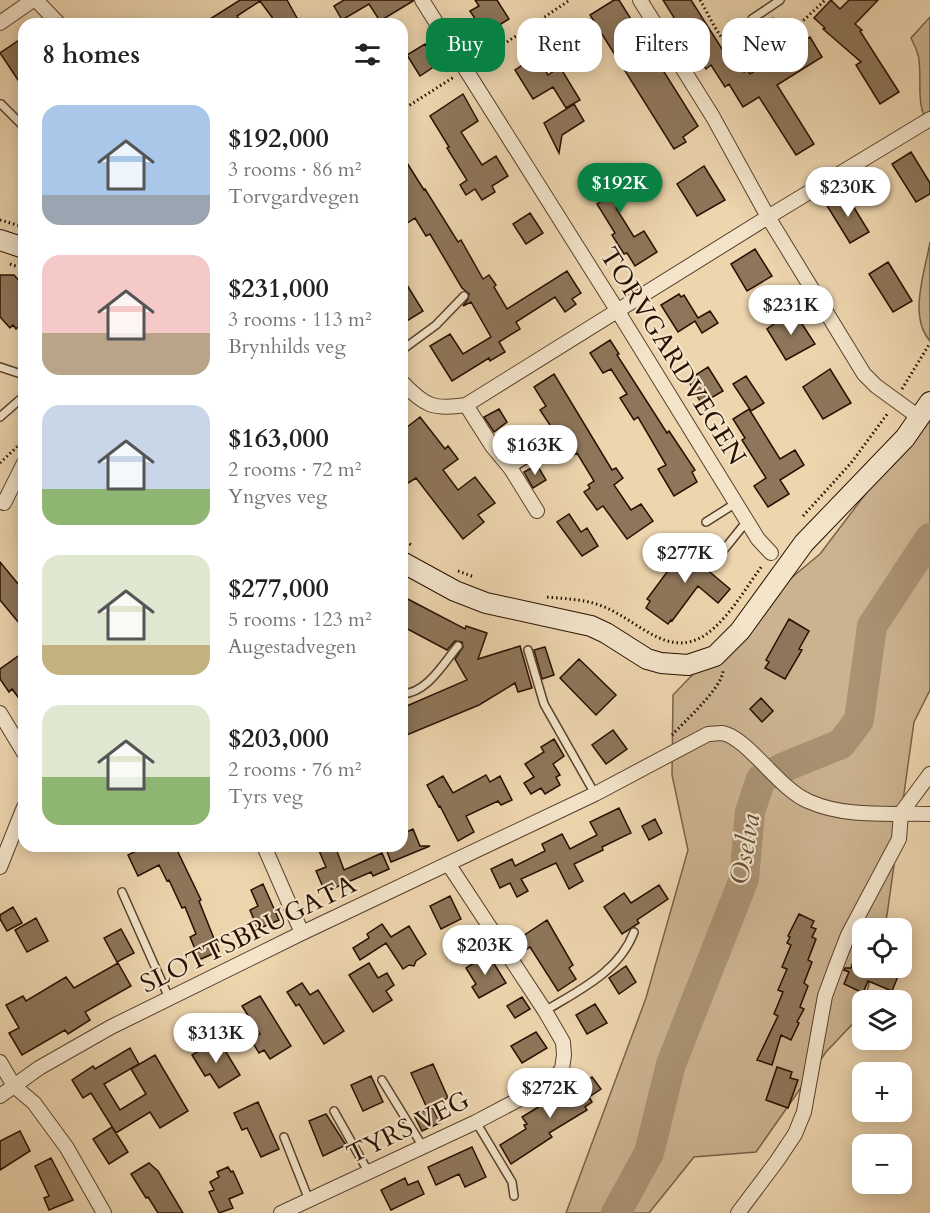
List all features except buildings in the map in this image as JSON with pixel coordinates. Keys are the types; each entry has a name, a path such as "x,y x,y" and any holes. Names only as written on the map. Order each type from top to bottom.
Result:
{"main road":[{"path":"0,240 18,246"},
{"path":"408,565 455,591 486,603 591,626 654,661 688,665 715,656 740,631 804,543 882,463 925,410"}],"street":[{"path":"0,24 35,0 52,18"},
{"name":"TORVGARDVEGEN","path":"422,0 433,18"},
{"path":"640,0 713,117 768,217 864,374 896,400 925,410"},
{"name":"TORVGARDVEGEN","path":"467,72 758,539 771,553"},
{"path":"408,388 418,399 437,407 466,405 930,119"},
{"path":"466,405 537,511"},
{"path":"4,503 18,476"},
{"path":"0,713 18,743"},
{"name":"SLOTTSBRUGATA","path":"0,1096 39,1068 111,1027 302,933 595,794 708,734 723,733 736,740 779,781 806,801 839,811 930,814"},
{"path":"738,1213 795,1134 804,1112 825,996 848,936 899,839 901,813 930,774"},
{"path":"0,867 18,822"},
{"path":"267,852 302,933"},
{"name":"TYRS VEG","path":"281,1213 476,1122 550,1083 562,1069 564,1055 562,1042 545,1011 449,865"},
{"path":"0,1062 15,1086 34,1103 67,1148 98,1211"}],"lane":[{"path":"753,18 780,0"},
{"path":"1,104 18,121"},
{"path":"408,345 435,324 464,296"},
{"path":"0,367 18,373"},
{"path":"0,417 18,401"},
{"path":"511,469 558,439"},
{"path":"706,522 736,503"},
{"path":"714,561 747,521"},
{"path":"408,693 417,692 422,688 458,646"},
{"path":"528,650 544,704 595,794"},
{"path":"122,892 169,998"},
{"path":"545,1011 604,975 621,955 634,932"},
{"path":"382,1080 423,1147"},
{"path":"334,1111 369,1173"},
{"path":"476,1122 512,1182 514,1196"},
{"path":"284,1137 309,1200"}],"path":[{"path":"505,44 570,0"},
{"path":"700,0 726,43 740,54 747,56 762,54 779,44 825,0"},
{"path":"408,106 463,72"},
{"path":"0,220 18,225"},
{"path":"799,521 851,463 896,400 930,343"},
{"path":"0,463 18,446"},
{"path":"408,543 417,549"},
{"path":"537,595 600,605 664,641 682,643 703,636 714,628 771,553"},
{"path":"455,570 474,577"},
{"path":"670,737 723,676 723,666 715,656"}],"shaded area":[{"path":"930,17 930,127 922,111 919,58 911,38"},
{"path":"930,242 930,341 923,331 919,307"},
{"path":"930,409 930,690 914,722 886,918 852,918 852,978 870,978 868,990 852,990 852,1025 826,1052 756,1152 694,1157 649,1213 566,1213 646,998 688,850 672,775 673,695 761,603 820,554"}],"waterway":[{"name":"Oselva","path":"616,1213 649,1153 671,1064 744,879 750,812 761,779 841,744 859,720 872,626 930,538"}]}
